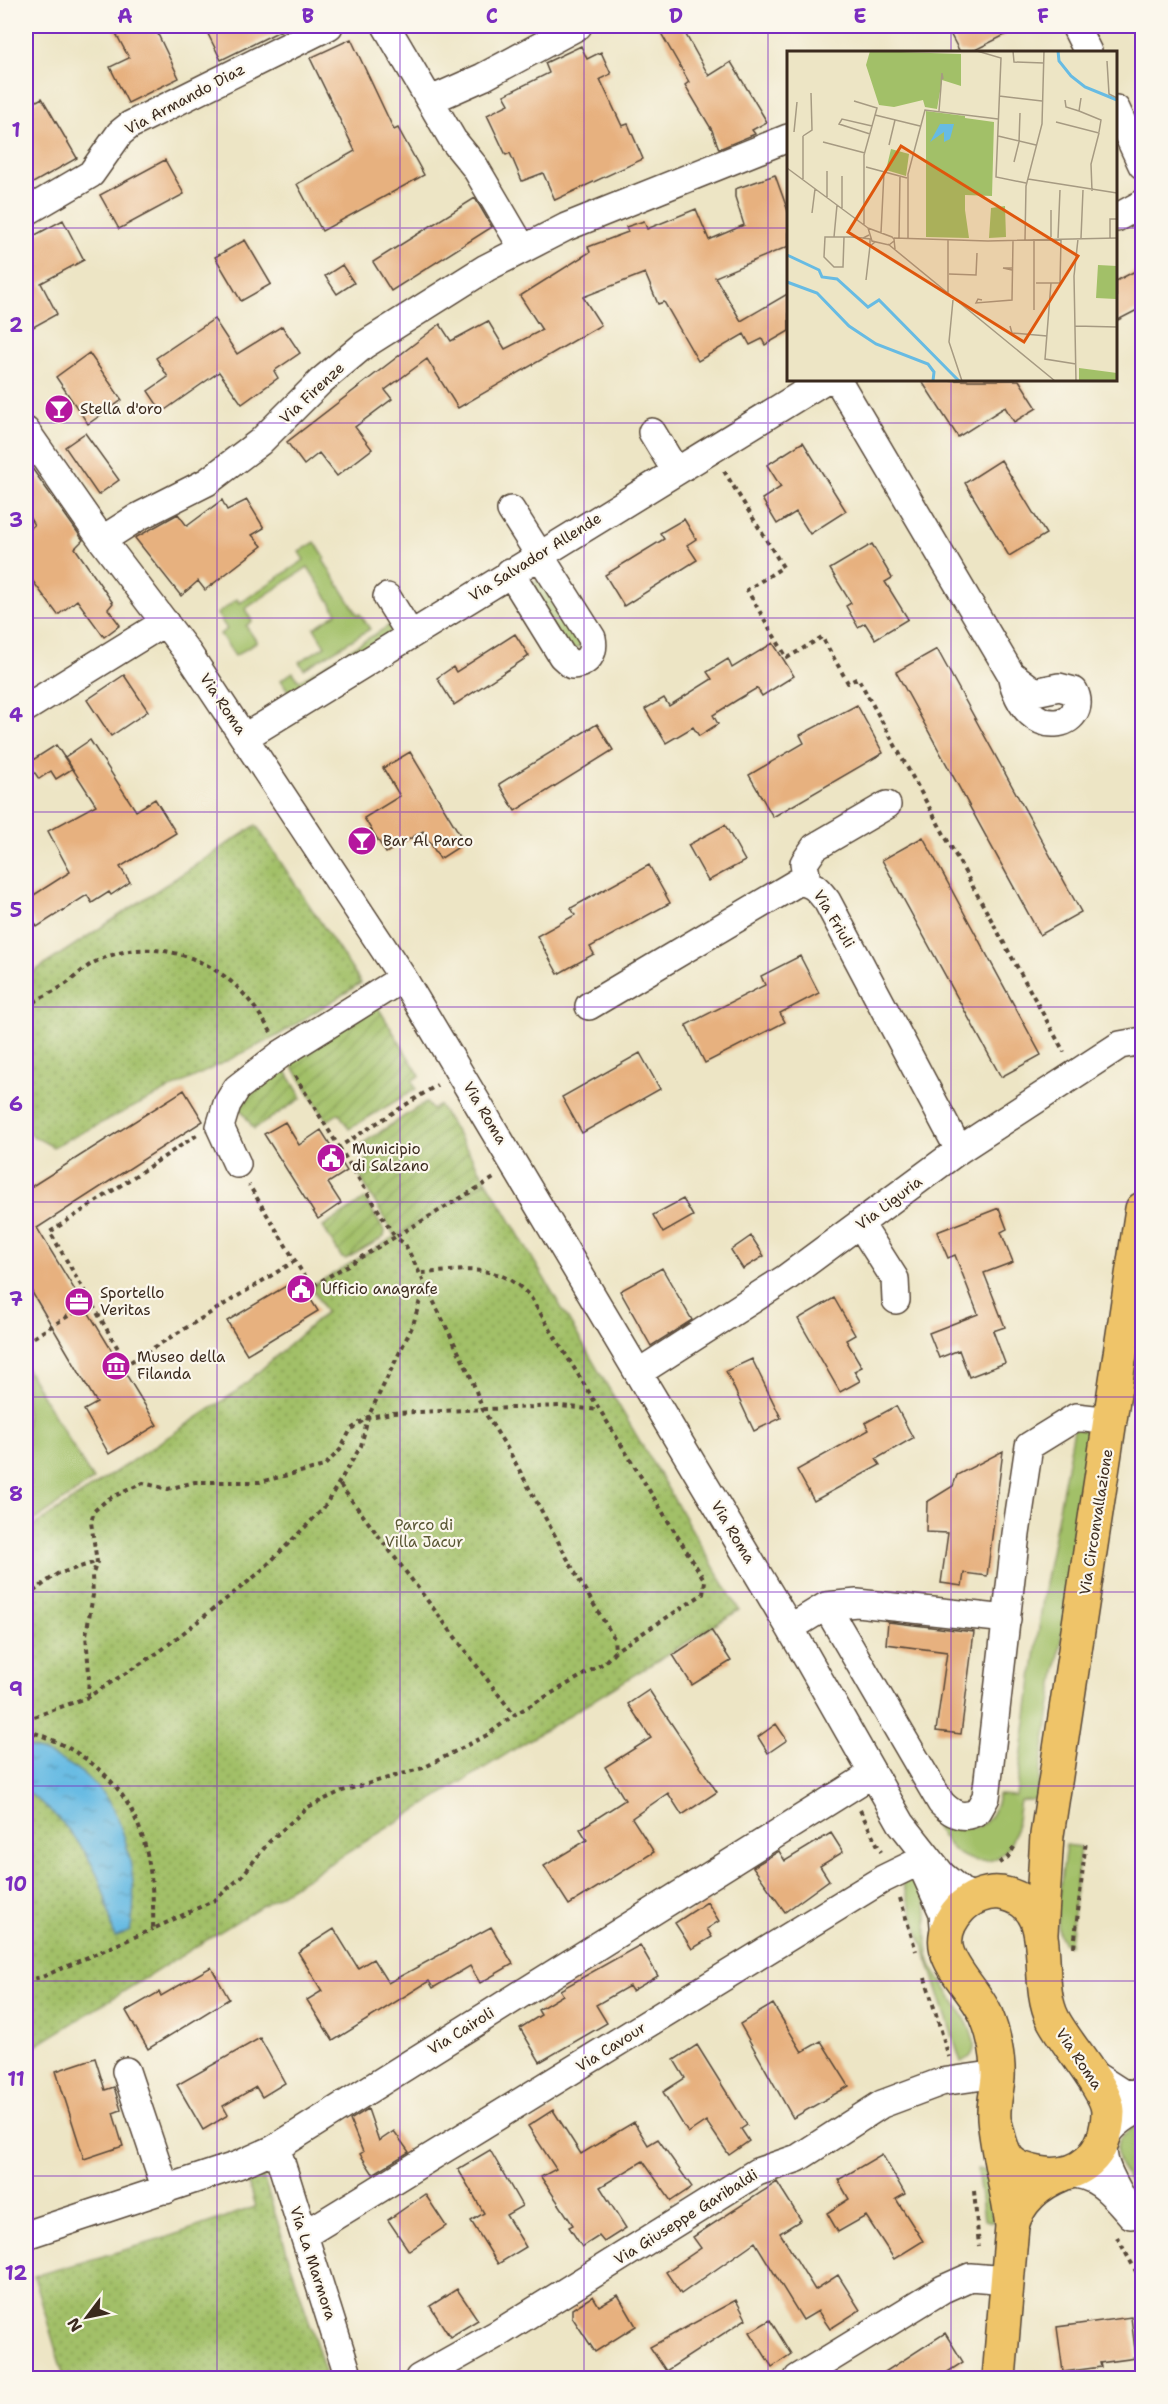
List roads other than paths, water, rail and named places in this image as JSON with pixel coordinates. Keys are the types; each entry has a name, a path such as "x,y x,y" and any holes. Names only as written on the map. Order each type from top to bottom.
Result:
{"main road":[{"name":"Via Circonvallazione","path":"1041,1934 1032,1836 1111,1421 1143,1209"},
{"name":"Via Circonvallazione","path":"986,1881 1012,1878 1035,1854 1032,1836"},
{"name":"Via Roma","path":"986,1881 998,1893 1025,1901 1038,1918 1046,1997 1052,2016 1082,2065 1101,2090 1108,2109 1105,2139 1089,2162 1070,2173 1050,2175 1026,2170 1010,2160 996,2126"},
{"path":"945,1939 949,1923 986,1881"},
{"name":"Via Roma","path":"945,1939 946,1952 952,1964 986,2015 996,2051 998,2074 996,2126 1012,2226 999,2379"},
{"name":"Via Roma","path":"1012,2226 1024,2200 1039,2186 1063,2174"}],"street":[{"name":"Via Armando Diaz","path":"26,212 91,174 120,133 130,125 330,26"},
{"path":"386,26 453,140 475,167 522,247"},
{"path":"430,100 483,76 578,26"},
{"path":"1075,26 1088,51"},
{"path":"1117,111 1143,165"},
{"name":"Via Firenze","path":"102,540 138,517 207,482 260,442 321,381 364,345 486,268 522,247 787,139"},
{"path":"1117,217 1143,204"},
{"name":"Via Salvador Allende","path":"245,737 538,554 823,381"},
{"path":"835,381 840,384 914,506 1011,674"},
{"name":"Via Roma","path":"26,431 102,540 165,622 245,737 403,978 790,1628 901,1823 943,1914 945,1939"},
{"path":"652,432 675,470"},
{"path":"510,572 562,656 572,665 591,656 594,649 592,638 511,510"},
{"path":"387,597 410,634"},
{"path":"26,708 165,622"},
{"path":"807,882 804,863 815,847 887,805"},
{"name":"Via Friuli","path":"589,1006 798,882 807,882 815,886 827,901 959,1150"},
{"path":"237,1164 220,1127 227,1104 237,1088 283,1054 403,978"},
{"name":"Via Liguria","path":"638,1373 786,1278 959,1150 1120,1045 1143,1041"},
{"path":"860,1224 895,1279 896,1300"},
{"path":"826,1606 942,1803 952,1813 963,1816 978,1810 986,1797 1029,1446 1076,1417 1111,1421"},
{"path":"790,1628 826,1606 857,1603 1007,1619"},
{"name":"Via Cairoli","path":"26,2235 166,2190 238,2165 274,2149 872,1774"},
{"name":"Via Roma","path":"901,1823 942,1875 961,1891 972,1896 986,1881"},
{"name":"Via Cavour","path":"304,2235 883,1879 920,1861"},
{"path":"1082,2065 1112,2088 1121,2092 1143,2095"},
{"path":"126,2071 166,2190"},
{"name":"Via Giuseppe Garibaldi","path":"419,2379 499,2333 758,2172 798,2158 882,2104 941,2082 998,2074"},
{"path":"1130,2228 1103,2161 1101,2149 1105,2139 1120,2120 1143,2108"},
{"name":"Via La Marmora","path":"274,2149 350,2379"},
{"path":"1063,2174 1076,2173 1095,2179 1109,2190 1130,2228"},
{"path":"798,2379 943,2289 970,2277 1007,2280"}],"water":[{"path":"26,1746 55,1757 82,1773 97,1787 117,1817 129,1855 132,1875 133,1914 130,1931 115,1938 100,1881 84,1851 52,1812 26,1791"}],"place":[{"name":"Stella d'oro","path":"59,409"},
{"name":"Bar Al Parco","path":"362,841"},
{"name":"Municipio di Salzano","path":"331,1158"},
{"name":"Ufficio anagrafe","path":"301,1289"},
{"name":"Sportello Veritas","path":"79,1302"},
{"name":"Museo della Filanda","path":"116,1366"}],"park label":[{"name":"Parco di Villa Jacur","path":"424,1534"}]}
